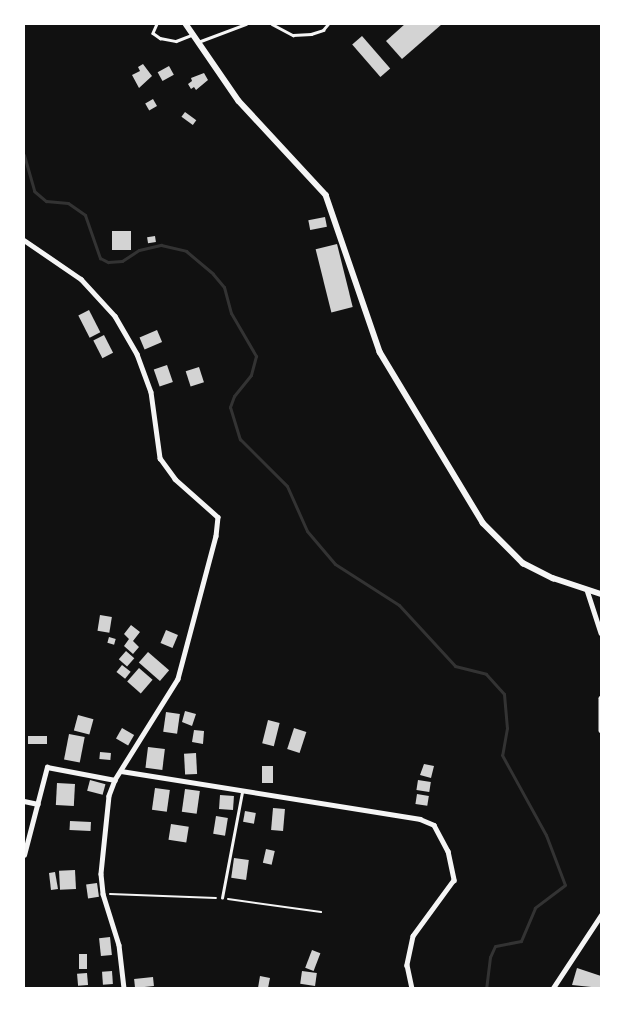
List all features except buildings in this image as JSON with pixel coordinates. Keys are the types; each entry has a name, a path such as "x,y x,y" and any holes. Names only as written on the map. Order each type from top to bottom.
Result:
{"street":[{"path":"186,24 197,43 239,101 326,195 380,352 479,517 503,546 523,563 601,594"},
{"path":"24,240 80,279 115,316 137,354 151,392 160,458 175,479 218,517 216,536 181,671 115,780 109,796 101,857 103,894 119,945 124,988"},
{"path":"587,590 601,633"},
{"path":"601,698 601,730"},
{"path":"24,855 47,767 115,780"},
{"path":"121,771 242,792 420,819 438,830 451,859 454,880 413,936 407,965 412,988"},
{"path":"24,801 38,804"},
{"path":"553,988 601,915"}],"lane":[{"path":"157,24 153,33 160,38 176,41 192,34"},
{"path":"197,43 246,24"},
{"path":"272,24 294,35 311,34 323,30 328,24"},
{"path":"222,898 242,792"}],"path":[{"path":"103,894 222,898 322,912"}],"waterway":[{"path":"24,155 34,191 46,201 68,203 85,215 100,258 108,262 122,261 139,250 161,245 186,251 213,274 224,287 231,313 256,356 251,375 234,396 230,407 240,439 287,486 307,531 335,564 399,605 455,666 486,674 504,694 507,728 502,755 546,835 565,885 535,908 521,941 495,946 490,957 486,988"}]}
